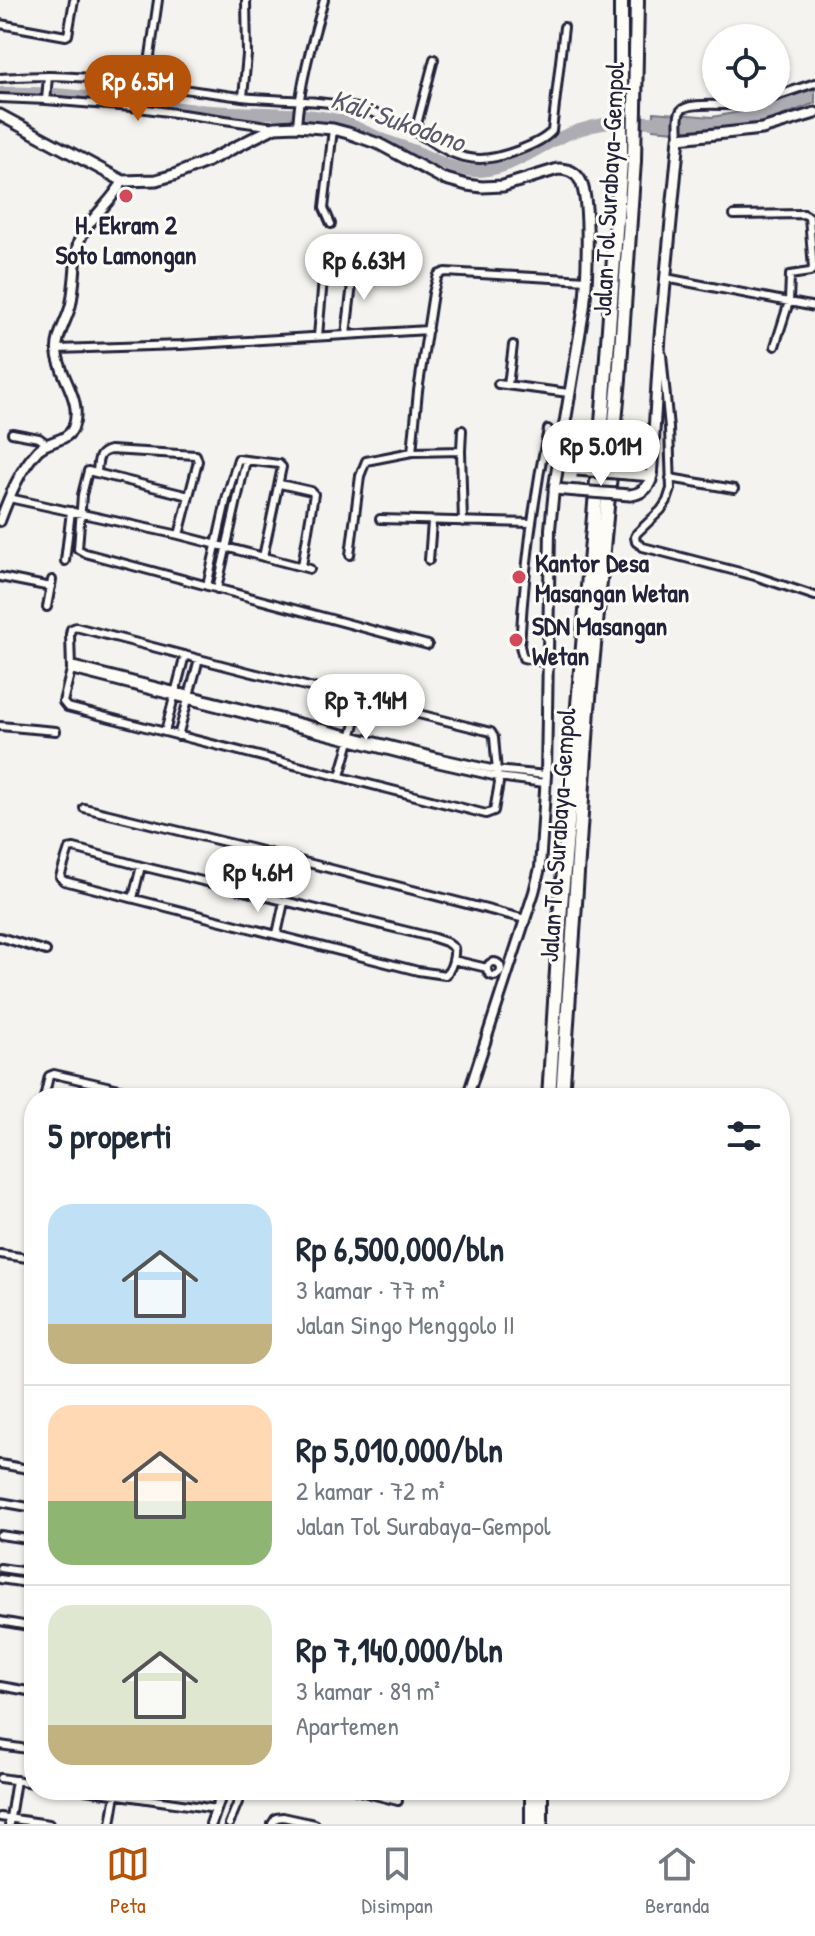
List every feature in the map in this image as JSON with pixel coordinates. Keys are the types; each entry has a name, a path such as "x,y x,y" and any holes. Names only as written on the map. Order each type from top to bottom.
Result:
{"highway":[{"name":"Jalan Tol Surabaya–Gempol","path":"563,1088 586,725 619,379 627,161 621,97 621,0"},
{"name":"Jalan Tol Surabaya–Gempol","path":"550,1088 562,890 604,398 636,98 637,0"},
{"path":"532,1800 532,1824"},
{"path":"541,1800 541,1824"}],"main road":[{"path":"0,115 123,181 156,180 174,175 275,127 297,123 333,129 379,144 442,178 467,185 503,186 558,169 574,173 582,188 585,208 587,280 554,489 630,495 648,487 652,476 660,336 679,135 762,129 815,113"},
{"path":"558,468 652,476"}],"street":[{"path":"0,24 66,36 74,0"},
{"path":"146,84 158,0"},
{"path":"243,97 247,55 246,0"},
{"path":"297,123 307,57 324,0"},
{"path":"0,78 48,77 146,84 358,109 398,123 440,149 460,157 480,159 496,157 537,142 549,134 553,124 564,27"},
{"path":"415,132 434,59"},
{"path":"46,99 48,77"},
{"path":"790,91 815,83"},
{"path":"0,98 132,107 275,127"},
{"path":"679,135 680,112 687,106 702,106"},
{"path":"331,224 324,208 333,129"},
{"path":"0,521 25,468 39,449 66,437 72,430 76,417 74,399 57,349 73,293 76,255 81,236 123,181"},
{"path":"734,215 804,214 809,217 813,269 790,275 789,302 775,346"},
{"path":"346,335 354,267"},
{"path":"318,336 324,268"},
{"path":"412,452 418,391 438,275 445,272 587,280"},
{"path":"666,278 815,307"},
{"path":"57,349 428,330"},
{"path":"660,336 671,489 661,510 637,533 635,537 639,546 755,576 815,596"},
{"path":"508,385 513,345"},
{"path":"498,384 569,393"},
{"path":"547,663 523,658 520,646 525,565 548,429"},
{"path":"462,430 463,522"},
{"path":"12,433 39,438 47,444"},
{"path":"97,473 99,457 110,450 194,454 198,461 179,535"},
{"path":"350,555 366,461 412,452 461,451"},
{"path":"207,586 238,459 281,465 282,468 263,557"},
{"path":"217,589 246,460"},
{"path":"189,496 87,472 80,513 80,551 428,645"},
{"path":"670,478 734,489"},
{"path":"280,484 314,494 302,566"},
{"path":"470,1088 504,972 525,919 540,868 550,529 554,489"},
{"path":"9,498 179,535 310,569"},
{"path":"65,561 71,511"},
{"path":"380,519 532,523"},
{"path":"429,560 432,522"},
{"path":"0,577 51,584 47,607"},
{"path":"76,627 199,659 491,732 499,789 494,811 486,814 64,704 71,668 70,634 71,629 76,627"},
{"path":"165,732 185,655"},
{"path":"178,736 199,659"},
{"path":"71,668 351,739 497,773 545,779"},
{"path":"340,776 362,699"},
{"path":"0,726 56,731"},
{"path":"84,808 525,919"},
{"path":"69,849 431,937 454,948 453,960 449,973 443,975 418,971 133,898 64,881 60,877 69,849"},
{"path":"133,898 141,866"},
{"path":"277,934 284,902"},
{"path":"0,937 46,951"},
{"path":"453,960 487,968 491,963 496,963 504,972"},
{"path":"46,1088 49,1076 54,1074 115,1088"},
{"path":"0,1254 24,1258"},
{"path":"0,1464 24,1468"},
{"path":"0,1502 24,1506"},
{"path":"0,1535 24,1539"},
{"path":"0,1568 24,1572"},
{"path":"0,1579 24,1583"},
{"path":"0,1621 24,1625"},
{"path":"0,1686 24,1690"},
{"path":"0,1745 24,1749"},
{"path":"0,1778 24,1781"},
{"path":"10,1821 16,1780"},
{"path":"111,1824 115,1800"},
{"path":"156,1800 216,1809"},
{"path":"211,1824 219,1800"},
{"path":"229,1824 239,1800"},
{"path":"0,1817 10,1821 49,1824"},
{"path":"272,1824 276,1818 315,1824"}],"shaded area":[{"path":"815,88 815,103 756,126 676,131 653,129 654,112 712,117 740,112 790,112 790,97"}],"waterway":[{"name":"Kali Sukodono","path":"0,93 53,94 184,109 322,117 342,121 447,165 473,171 511,163 568,134 593,126 630,121 669,123"}],"place":[{"name":"H. Ekram 2 Soto Lamongan","path":"126,196"},
{"name":"Kantor Desa Masangan Wetan","path":"519,577"},
{"name":"SDN Masangan Wetan","path":"516,640"}]}
